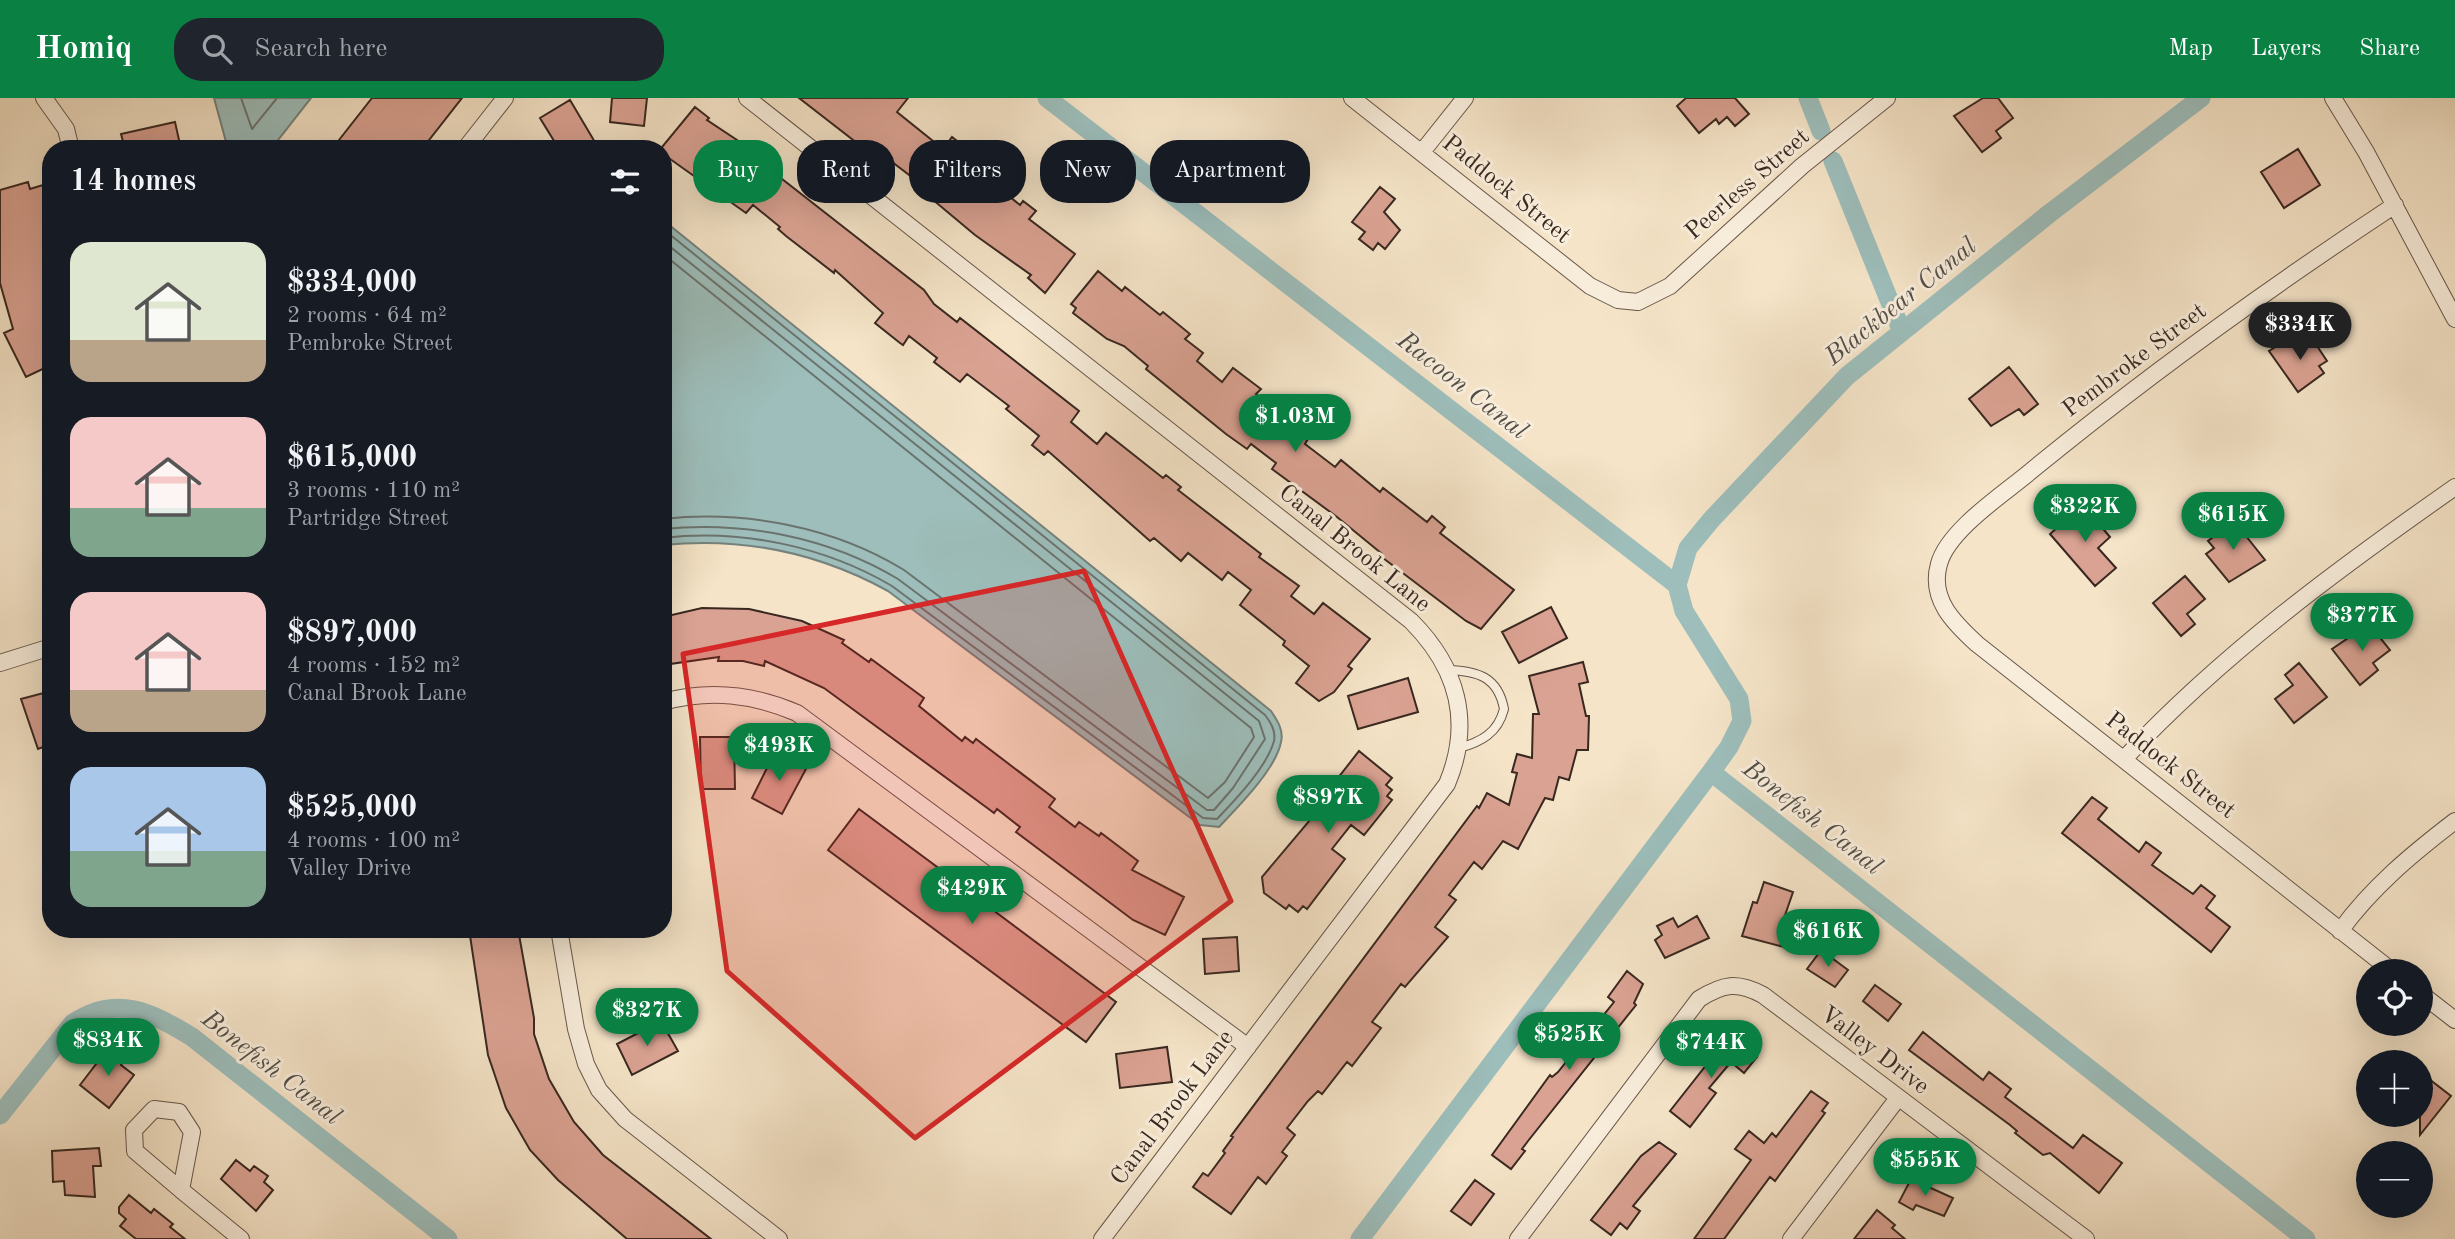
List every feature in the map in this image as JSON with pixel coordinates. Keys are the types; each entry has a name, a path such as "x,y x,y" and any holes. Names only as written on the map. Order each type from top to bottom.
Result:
{"street":[{"path":"44,98 66,129 69,140"},
{"path":"472,140 505,98"},
{"name":"Canal Brook Lane","path":"747,98 1410,621 1431,642 1454,686 1459,721 1459,748 1447,784 1102,1239"},
{"name":"Paddock Street","path":"1352,98 1590,286 1618,300 1638,302"},
{"path":"1422,152 1465,98"},
{"name":"Peerless Street","path":"1638,302 1670,285 1802,166 1886,98"},
{"path":"2333,98 2395,205 2455,319"},
{"name":"Pembroke Street","path":"1936,585 1939,562 1955,538 2004,493 2245,306 2395,205"},
{"path":"2124,759 2168,712 2271,622 2455,487"},
{"name":"Paddock Street","path":"1936,585 1944,611 1962,630 2376,959"},
{"path":"0,663 42,650"},
{"path":"672,700 704,694 732,694 754,698 797,713 1248,1047"},
{"path":"2340,931 2359,905 2389,874 2455,821"},
{"path":"561,938 576,1029 586,1064 599,1090 625,1119 779,1239"},
{"name":"Valley Drive","path":"1518,1239 1699,999 1721,985 1745,985 1763,995 2086,1239"},
{"path":"2433,1003 2455,1020"},
{"path":"1791,1239 1898,1098"},
{"path":"181,1190 192,1132 179,1112 153,1109 134,1130 135,1151 181,1190 241,1239"}],"lane":[{"path":"1448,670 1481,673 1497,688 1504,709 1494,732 1473,744 1459,748"}],"highlighted area":[{"path":"1084,571 1231,901 915,1138 727,971 683,654"}],"water":[{"path":"214,98 311,98 278,140 226,140"},
{"path":"672,227 1271,711 1282,733 1278,753 1255,787 1219,827 1200,825 888,591 835,567 779,551 722,543 672,544"}],"building":[{"path":"372,98 462,98 429,140 339,140"},
{"path":"612,98 647,98 644,126 610,122"},
{"path":"799,98 908,98 897,112 932,140 909,140 909,175 895,164 895,140 853,140"},
{"path":"1686,98 1735,98 1749,114 1735,126 1727,117 1719,124 1716,119 1699,133 1677,106"},
{"path":"1983,98 1998,98 2013,118 1996,131 2001,138 1982,152 1954,116"},
{"path":"570,100 594,140 553,140 540,118"},
{"path":"695,107 709,118 707,120 737,140 693,140 693,175 672,160 672,140 668,140"},
{"path":"175,122 179,140 123,140 121,134"},
{"path":"2298,149 2320,185 2284,208 2261,172"},
{"path":"783,180 797,191 797,203 813,203 924,290 934,304 957,322 960,318 1079,411 1071,422 1097,444 1106,433 1163,478 1166,475 1181,487 1178,490 1261,554 1259,557 1299,586 1291,596 1314,614 1323,603 1370,639 1348,666 1352,669 1334,692 1319,701 1296,683 1309,666 1283,645 1285,641 1240,605 1251,590 1228,572 1222,580 1188,553 1181,561 1154,538 1150,541 1048,451 1044,455 1032,445 1039,436 1006,409 1009,406 967,374 960,382 934,362 937,358 909,336 903,345 900,343 875,323 883,313 835,270 834,273 786,236 778,229 780,227 753,205 746,213 732,203 783,203"},
{"path":"28,182 30,189 42,185 42,369 26,377 4,333 13,329 0,283 0,190"},
{"path":"1380,187 1395,199 1384,212 1400,230 1385,249 1378,243 1373,250 1359,239 1365,232 1352,222"},
{"path":"937,203 1026,203 1036,211 1029,219 1075,254 1045,293 1028,278 1031,275 975,235"},
{"path":"1098,271 1122,291 1125,287 1160,315 1163,312 1190,334 1185,339 1203,353 1197,361 1222,382 1233,368 1261,389 1256,394 1309,437 1305,444 1335,467 1341,460 1380,492 1383,488 1427,522 1432,516 1445,527 1440,533 1514,590 1481,629 1466,621 1379,555 1381,553 1337,517 1272,469 1276,463 1251,444 1247,449 1226,434 1146,369 1148,366 1124,346 1107,339 1073,313 1076,308 1071,304"},
{"path":"2311,337 2327,361 2319,366 2324,373 2298,392 2269,351 2285,341 2287,345 2296,339 2300,345"},
{"path":"2009,367 2038,404 2024,415 2019,409 1991,426 1969,399"},
{"path":"2083,505 2110,537 2098,548 2116,568 2095,586 2050,534"},
{"path":"2234,521 2265,560 2229,582 2206,554 2214,548 2208,541"},
{"path":"2185,576 2205,599 2187,614 2195,624 2181,636 2153,603"},
{"path":"1551,607 1567,638 1519,663 1502,632"},
{"path":"702,608 749,609 802,621 844,640 842,643 869,662 871,659 924,698 919,706 962,741 965,737 973,743 976,739 1055,799 1049,807 1075,827 1079,822 1099,836 1101,833 1138,861 1132,870 1184,897 1165,935 1133,920 1016,832 1020,827 997,809 994,813 824,688 765,661 764,666 743,661 718,661 719,657 672,664 672,615"},
{"path":"2369,624 2390,650 2373,663 2378,670 2360,685 2332,649"},
{"path":"1583,662 1588,682 1579,684 1586,716 1589,716 1588,750 1577,750 1569,780 1559,777 1553,800 1545,798 1518,849 1503,841 1482,869 1474,862 1449,895 1456,900 1435,927 1448,937 1405,987 1401,984 1372,1022 1381,1028 1352,1066 1347,1062 1322,1094 1318,1091 1308,1101 1287,1128 1295,1135 1282,1152 1287,1156 1266,1184 1258,1177 1231,1214 1193,1187 1203,1173 1208,1176 1225,1153 1223,1151 1233,1137 1231,1136 1477,806 1479,808 1487,793 1509,805 1517,773 1512,772 1517,754 1532,758 1533,714 1539,714 1529,676"},
{"path":"2299,663 2327,697 2294,723 2275,699 2293,685 2285,675"},
{"path":"1408,678 1418,712 1358,729 1348,696"},
{"path":"42,693 42,747 38,749 21,699"},
{"path":"700,737 734,737 735,789 701,789"},
{"path":"1359,751 1392,778 1386,785 1392,790 1387,796 1392,800 1364,835 1351,825 1332,849 1345,859 1307,909 1303,906 1298,912 1289,905 1286,909 1264,893 1262,877 1342,782 1338,778"},
{"path":"775,752 806,769 782,814 752,798"},
{"path":"2092,797 2107,808 2098,819 2139,852 2146,842 2161,853 2152,865 2193,894 2201,885 2215,896 2206,908 2230,927 2211,952 2062,833"},
{"path":"859,809 960,884 945,903 977,898 1116,1002 1086,1042 828,850"},
{"path":"1764,882 1793,892 1783,921 1795,925 1788,948 1742,936 1753,902 1757,903"},
{"path":"1697,916 1709,938 1665,958 1655,940 1662,935 1657,926 1673,918 1678,927"},
{"path":"1237,937 1239,971 1205,974 1203,939"},
{"path":"470,938 520,938 534,1018 534,1034 549,1079 574,1122 603,1155 711,1239 627,1239 558,1180 530,1150 506,1108 488,1055"},
{"path":"1819,953 1825,953 1848,970 1835,987 1807,969"},
{"path":"1627,971 1643,984 1634,1003 1636,1005 1528,1141 1522,1149 1525,1151 1511,1169 1492,1155 1550,1075 1552,1077 1558,1072 1614,1002 1608,997"},
{"path":"1875,985 1901,1004 1888,1021 1863,1001"},
{"path":"661,1021 678,1051 632,1075 617,1044"},
{"path":"1923,1032 1983,1080 1989,1072 2011,1089 2005,1097 2073,1148 2083,1135 2122,1163 2099,1193 2050,1153 2043,1155 2015,1133 2017,1131 2010,1125 1909,1050"},
{"path":"1730,1035 1757,1057 1744,1073 1731,1062 1709,1088 1716,1093 1690,1127 1670,1111"},
{"path":"110,1046 126,1058 121,1065 134,1075 109,1108 80,1085"},
{"path":"1167,1047 1172,1082 1120,1088 1116,1054"},
{"path":"2433,1082 2451,1096 2433,1119"},
{"path":"1811,1091 1828,1103 1822,1111 1825,1113 1775,1181 1770,1177 1724,1239 1694,1239 1751,1160 1735,1149 1749,1131 1764,1143 1772,1133 1776,1137"},
{"path":"1659,1142 1676,1154 1633,1206 1640,1211 1627,1229 1620,1223 1611,1235 1591,1220 1641,1156"},
{"path":"99,1148 101,1166 93,1166 95,1197 65,1195 64,1181 53,1182 52,1151"},
{"path":"236,1160 250,1171 254,1166 268,1176 264,1182 273,1190 256,1211 221,1179"},
{"path":"1911,1179 1953,1198 1944,1216 1916,1205 1913,1210 1899,1202"},
{"path":"1475,1180 1494,1194 1471,1225 1451,1211"},
{"path":"129,1195 151,1213 154,1209 173,1224 170,1227 185,1239 136,1239 120,1226 126,1219 119,1213 119,1207"},
{"path":"1877,1210 1895,1225 1892,1228 1905,1239 1854,1239"}],"waterway":[{"name":"Racoon Canal","path":"1047,98 1677,585 1684,611 1739,699 1742,721 1729,747 1711,772"},
{"path":"1808,98 1821,131"},
{"name":"Blackbear Canal","path":"1677,585 1688,548 1711,520 1847,376 2050,213 2201,98"},
{"path":"1833,161 1902,332"},
{"name":"Bonefish Canal","path":"1360,1239 1711,772 2306,1239"},
{"name":"Bonefish Canal","path":"0,1115 73,1023 104,1009 134,1010 162,1020 192,1037 448,1239"}]}
